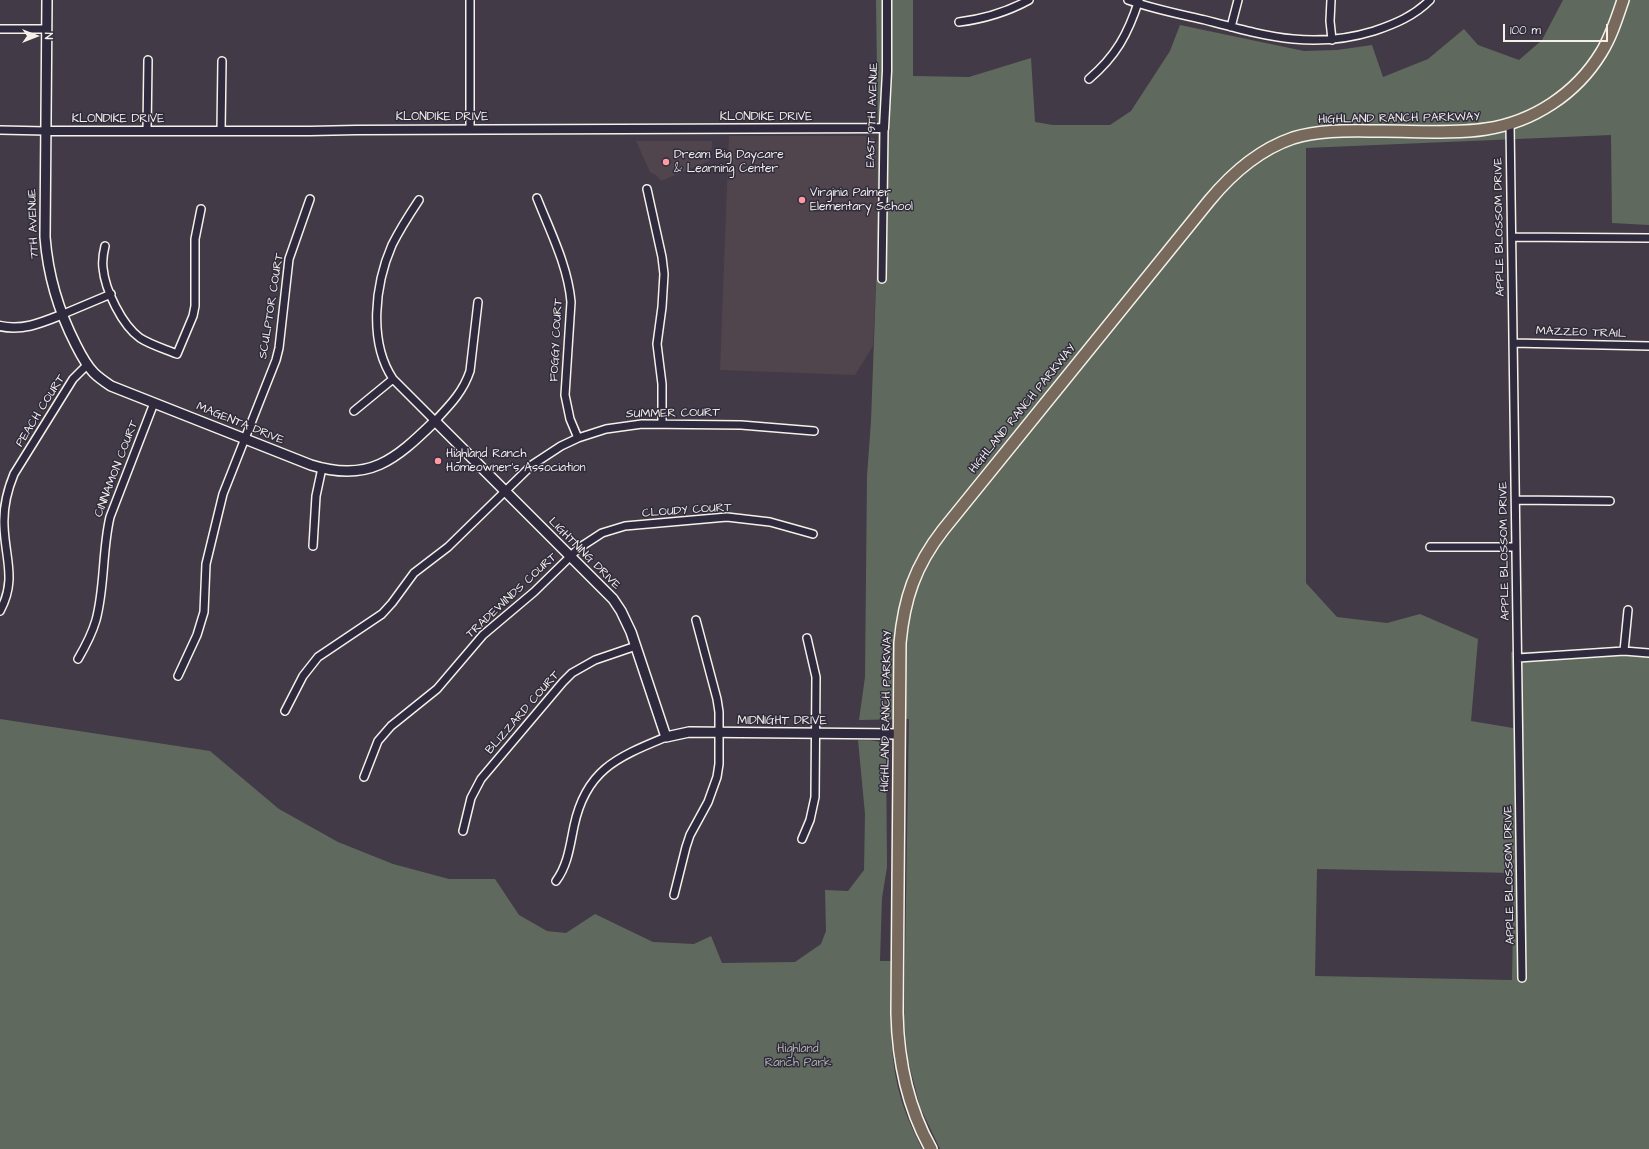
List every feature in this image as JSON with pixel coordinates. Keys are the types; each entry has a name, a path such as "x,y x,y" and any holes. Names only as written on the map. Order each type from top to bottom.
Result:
{"main road":[{"name":"7TH AVENUE","path":"47,0 46,251 50,278 61,315"},
{"name":"HIGHLAND RANCH PARKWAY","path":"930,1149 907,1093 898,1047 897,1013 899,657 903,617 910,588 927,552 1067,376 1228,179 1262,152 1283,142 1304,135 1339,131 1474,131 1510,124 1531,116 1554,103 1575,86 1585,75 1601,53 1608,40 1623,0"},
{"name":"MAGENTA DRIVE","path":"61,315 87,366 98,377 111,386 322,468 348,471 362,469 387,461 408,447 434,421"},
{"name":"LIGHTNING DRIVE","path":"434,421 613,599 627,622 666,737"},
{"name":"MIDNIGHT DRIVE","path":"666,737 690,732 899,734"}],"street":[{"path":"470,0 470,129"},
{"name":"EAST 9TH AVENUE","path":"882,279 884,128 887,71 887,0"},
{"path":"959,22 993,15 1029,0"},
{"path":"1128,0 1275,38 1294,40 1332,40 1351,37 1391,25 1416,12 1430,0"},
{"path":"1231,27 1238,0"},
{"path":"1331,0 1330,21 1332,40"},
{"path":"1089,79 1118,49 1131,24 1138,2"},
{"path":"0,29 47,29"},
{"path":"147,131 148,60"},
{"path":"221,131 222,61"},
{"name":"APPLE BLOSSOM DRIVE","path":"1510,124 1522,978"},
{"name":"KLONDIKE DRIVE","path":"0,130 221,131 884,128"},
{"path":"647,189 662,257 664,274 663,299 656,344 662,384 662,424"},
{"name":"FOGGY COURT","path":"537,198 564,267 570,290 571,302 565,395 570,419 578,438"},
{"name":"SCULPTOR COURT","path":"178,676 201,625 206,598 205,578 208,556 223,494 276,360 288,260 310,199"},
{"path":"419,200 400,229 386,263 379,297 378,316 380,352 383,362 393,379 434,421 455,400 467,381 470,371 478,302"},
{"path":"105,246 103,268 119,314 133,332 151,344 177,354 193,316 195,306 195,239 201,209"},
{"path":"1512,237 1649,238"},
{"path":"0,326 13,328 36,324 111,294"},
{"name":"MAZZEO TRAIL","path":"1513,343 1649,346"},
{"name":"PEACH COURT","path":"0,611 8,593 10,583 4,526 4,512 9,486 14,474 73,380 87,366"},
{"path":"354,411 393,379"},
{"name":"CINNAMON COURT","path":"78,659 91,634 97,613 107,530 110,517 154,403"},
{"name":"SUMMER COURT","path":"285,711 303,676 318,657 382,614 414,573 448,547 537,462 561,446 578,438 606,429 623,426 662,424 741,425 814,431"},
{"path":"313,546 316,496 322,468"},
{"path":"1516,500 1610,502"},
{"name":"CLOUDY COURT","path":"570,556 590,540 625,526 705,518 734,518 770,522 813,534"},
{"path":"1430,547 1516,547"},
{"name":"TRADEWINDS COURT","path":"364,777 374,750 384,733 437,689 483,636 534,592 570,556"},
{"path":"1624,651 1628,610"},
{"path":"674,895 686,847 690,836 708,802 717,777 719,764 719,712 717,699 696,620"},
{"path":"802,839 810,820 815,797 816,677 807,638"},
{"name":"BLIZZARD COURT","path":"463,831 472,798 481,779 563,682 572,673 595,660 636,646"},
{"path":"1518,658 1624,651 1649,653"},
{"path":"556,881 568,858 578,809 583,797 596,777 627,753 666,737"}],"shaded area":[{"name":"Virginia Palmer Elementary School","path":"729,136 870,136 878,142 877,259 873,346 855,375 720,370"},
{"path":"636,141 712,141 711,160 661,181 657,176 650,172"}],"green space":[{"path":"876,0 913,0 913,76 969,77 1031,58 1035,122 1053,125 1110,125 1131,111 1170,51 1180,25 1304,51 1337,50 1372,45 1383,77 1428,59 1464,29 1478,45 1519,60 1542,40 1563,0 1649,0 1649,225 1612,223 1611,135 1306,148 1306,583 1337,617 1387,623 1420,614 1478,639 1471,721 1513,728 1511,652 1649,650 1649,1149 940,1149 920,1107 908,1060 904,1019 909,719 859,720 865,677 867,476 871,421 877,259 878,142","holes":["1317,869 1514,873 1512,980 1315,976"]},
{"name":"Highland Ranch Park","path":"0,719 210,751 279,809 338,842 393,864 449,879 495,879 519,915 547,931 566,933 595,914 653,942 694,944 711,936 722,963 795,962 821,944 826,931 825,890 848,891 864,870 865,814 858,740 877,741 886,748 887,867 882,898 880,961 891,961 891,1028 896,1078 904,1109 922,1149 0,1149"}],"place":[{"name":"Dream Big Daycare & Learning Center","path":"666,162"},
{"name":"Virginia Palmer Elementary School","path":"802,200"},
{"name":"Highland Ranch Homeowner's Association","path":"438,461"}]}
